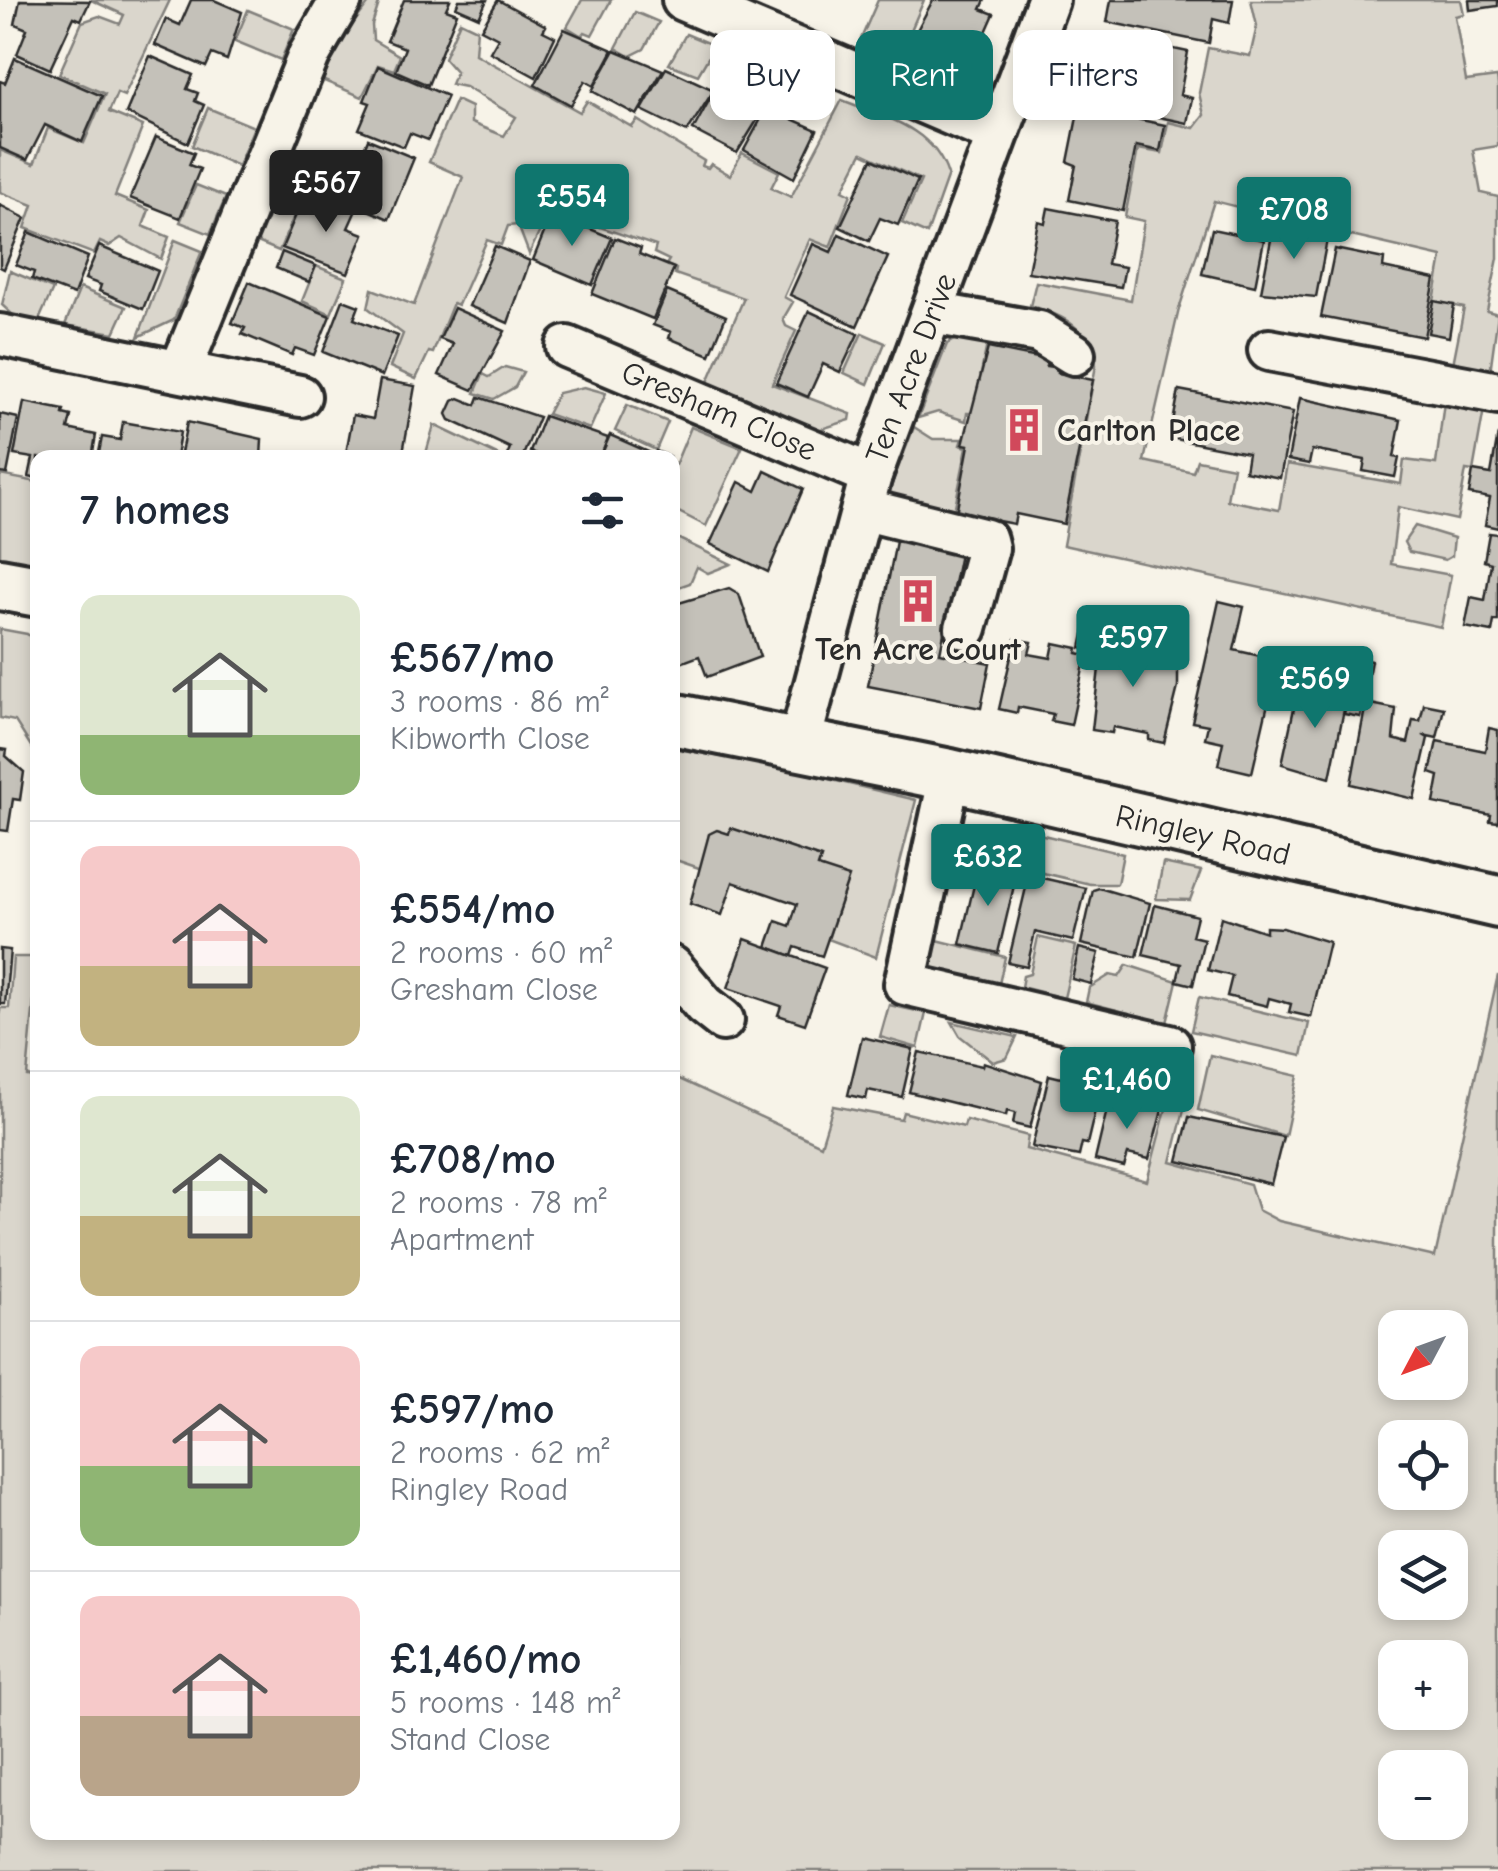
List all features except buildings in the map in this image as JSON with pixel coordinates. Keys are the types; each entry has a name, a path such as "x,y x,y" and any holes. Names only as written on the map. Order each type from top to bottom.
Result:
{"main road":[{"path":"0,584 30,590"},
{"name":"Ringley Road","path":"680,721 950,775 1498,902"}],"street":[{"path":"181,369 310,54 342,0"},
{"name":"Ten Acre Drive","path":"799,744 866,492 1048,0"},
{"path":"691,2 997,134"},
{"path":"932,313 1039,332 1074,354"},
{"path":"0,335 300,396"},
{"name":"Gresham Close","path":"567,348 866,492 986,540 988,548 966,628"},
{"path":"1269,350 1498,393"},
{"path":"950,775 905,984 1170,1046"},
{"path":"680,975 723,1020"}],"shaded area":[{"path":"91,0 170,0 124,96 117,93 109,112 143,126 115,196 149,210 143,226 169,237 161,259 121,238 109,246 100,242 94,254 25,228 33,205 0,192 0,150 34,164 48,128 84,143 105,94 59,74 82,22 99,16 120,24 124,15"},
{"path":"371,0 380,0 372,25 373,40 400,56 394,70 378,65 362,97 322,80 344,36"},
{"path":"582,0 611,0 592,35 585,32 582,36 567,27"},
{"path":"878,0 924,0 911,30 865,30"},
{"path":"1251,0 1461,0 1464,14 1455,16 1466,81 1497,77 1498,85 1498,146 1473,150 1481,193 1498,197 1498,258 1487,311 1498,314 1490,372 1453,364 1464,308 1434,301 1442,257 1334,232 1341,196 1281,181 1274,216 1214,201 1179,309 1144,461 1193,472 1197,460 1233,467 1227,500 1279,510 1287,464 1401,484 1404,460 1436,464 1444,402 1484,409 1473,471 1466,470 1457,520 1398,507 1391,564 1451,575 1441,627 1063,545 1096,365 1088,342 1074,325 1030,306 1036,282 1131,300 1144,221 1125,217 1138,149 1162,153 1168,122 1194,128 1204,115 1199,93 1208,48 1250,56 1257,26"},
{"path":"248,10 294,29 281,60 235,41"},
{"path":"635,12 659,22 644,49 630,56 616,48"},
{"path":"460,21 477,29 475,54 580,112 587,101 632,127 637,120 704,161 702,166 708,168 711,164 730,175 742,153 779,172 771,188 791,197 831,120 835,120 842,100 855,105 855,120 892,120 931,145 948,175 927,234 902,223 921,180 862,153 843,190 851,194 830,247 810,239 784,297 793,302 783,319 786,326 796,331 772,384 851,414 850,420 815,431 707,384 744,298 675,274 676,269 666,265 669,260 654,253 656,246 591,224 595,212 554,195 543,216 531,212 526,225 540,231 529,254 518,225 508,226 501,245 487,240 458,305 453,303 433,353 429,352 416,379 390,367 403,334 368,308 372,289 414,305 463,177 429,162 456,100 471,107 471,123 504,136 516,117 465,87 451,84 456,72 444,58"},
{"path":"686,34 710,44 710,55 698,75 669,64"},
{"path":"208,108 254,127 238,166 192,146"},
{"path":"296,148 336,165 325,193 284,176"},
{"path":"196,185 226,197 210,234 180,222"},
{"path":"270,205 295,214 279,251 255,241"},
{"path":"175,240 202,251 174,320 138,337"},
{"path":"316,266 346,278 331,314 302,301"},
{"path":"10,271 53,289 39,320 14,316 2,305"},
{"path":"80,288 126,307 114,333 65,325"},
{"path":"862,333 885,343 868,384 844,373"},
{"path":"959,337 987,344 973,413 967,413 966,421 938,412 918,418 947,344"},
{"path":"505,367 523,372 515,387 494,399 475,393 483,374 489,377"},
{"path":"584,387 606,393 590,429 547,414 558,393"},
{"path":"627,405 668,422 656,450 615,431"},
{"path":"434,425 486,450 427,450"},
{"path":"691,427 742,448 706,526 680,513 680,453"},
{"path":"914,427 933,439 962,439 960,445 967,447 952,521 885,501"},
{"path":"0,475 30,481 30,567 0,561"},
{"path":"1415,526 1454,538 1452,556 1445,560 1409,552 1404,542"},
{"path":"680,540 731,564 708,573 697,567 690,583 680,587"},
{"path":"0,629 30,636 30,745 15,721 0,718"},
{"path":"680,749 778,767 916,800 876,957 828,939 848,878 818,867 821,858 731,828 729,834 717,830 709,834 702,869 680,861"},
{"path":"1039,834 1123,854 1117,884 1090,884 1030,870"},
{"path":"1163,863 1201,871 1190,900 1156,899"},
{"path":"1038,937 1076,946 1064,998 1021,987 1023,976 1030,974"},
{"path":"929,938 1005,957 999,984 935,970 927,956"},
{"path":"13,957 30,957 30,1840 680,1840 680,1079 821,1145 833,1106 901,1119 903,1112 964,1127 966,1120 1028,1136 1026,1149 1147,1181 1166,1109 1130,1099 1140,1066 1176,1075 1174,1082 1186,1102 1171,1162 1250,1184 1258,1210 1279,1221 1435,1257 1498,975 1498,1871 0,1871 0,1008 9,1008"},
{"path":"1127,965 1177,981 1167,1023 1086,1002 1089,988 1110,975 1119,977"},
{"path":"1199,997 1309,1023 1302,1056 1191,1031"},
{"path":"889,1005 926,1013 918,1048 880,1037"},
{"path":"952,1022 1017,1037 1007,1058 993,1062 960,1036"},
{"path":"1210,1055 1298,1076 1285,1136 1198,1110"}],"place":[{"name":"Carlton Place","path":"1024,430"},
{"name":"Ten Acre Court","path":"918,601"}]}
